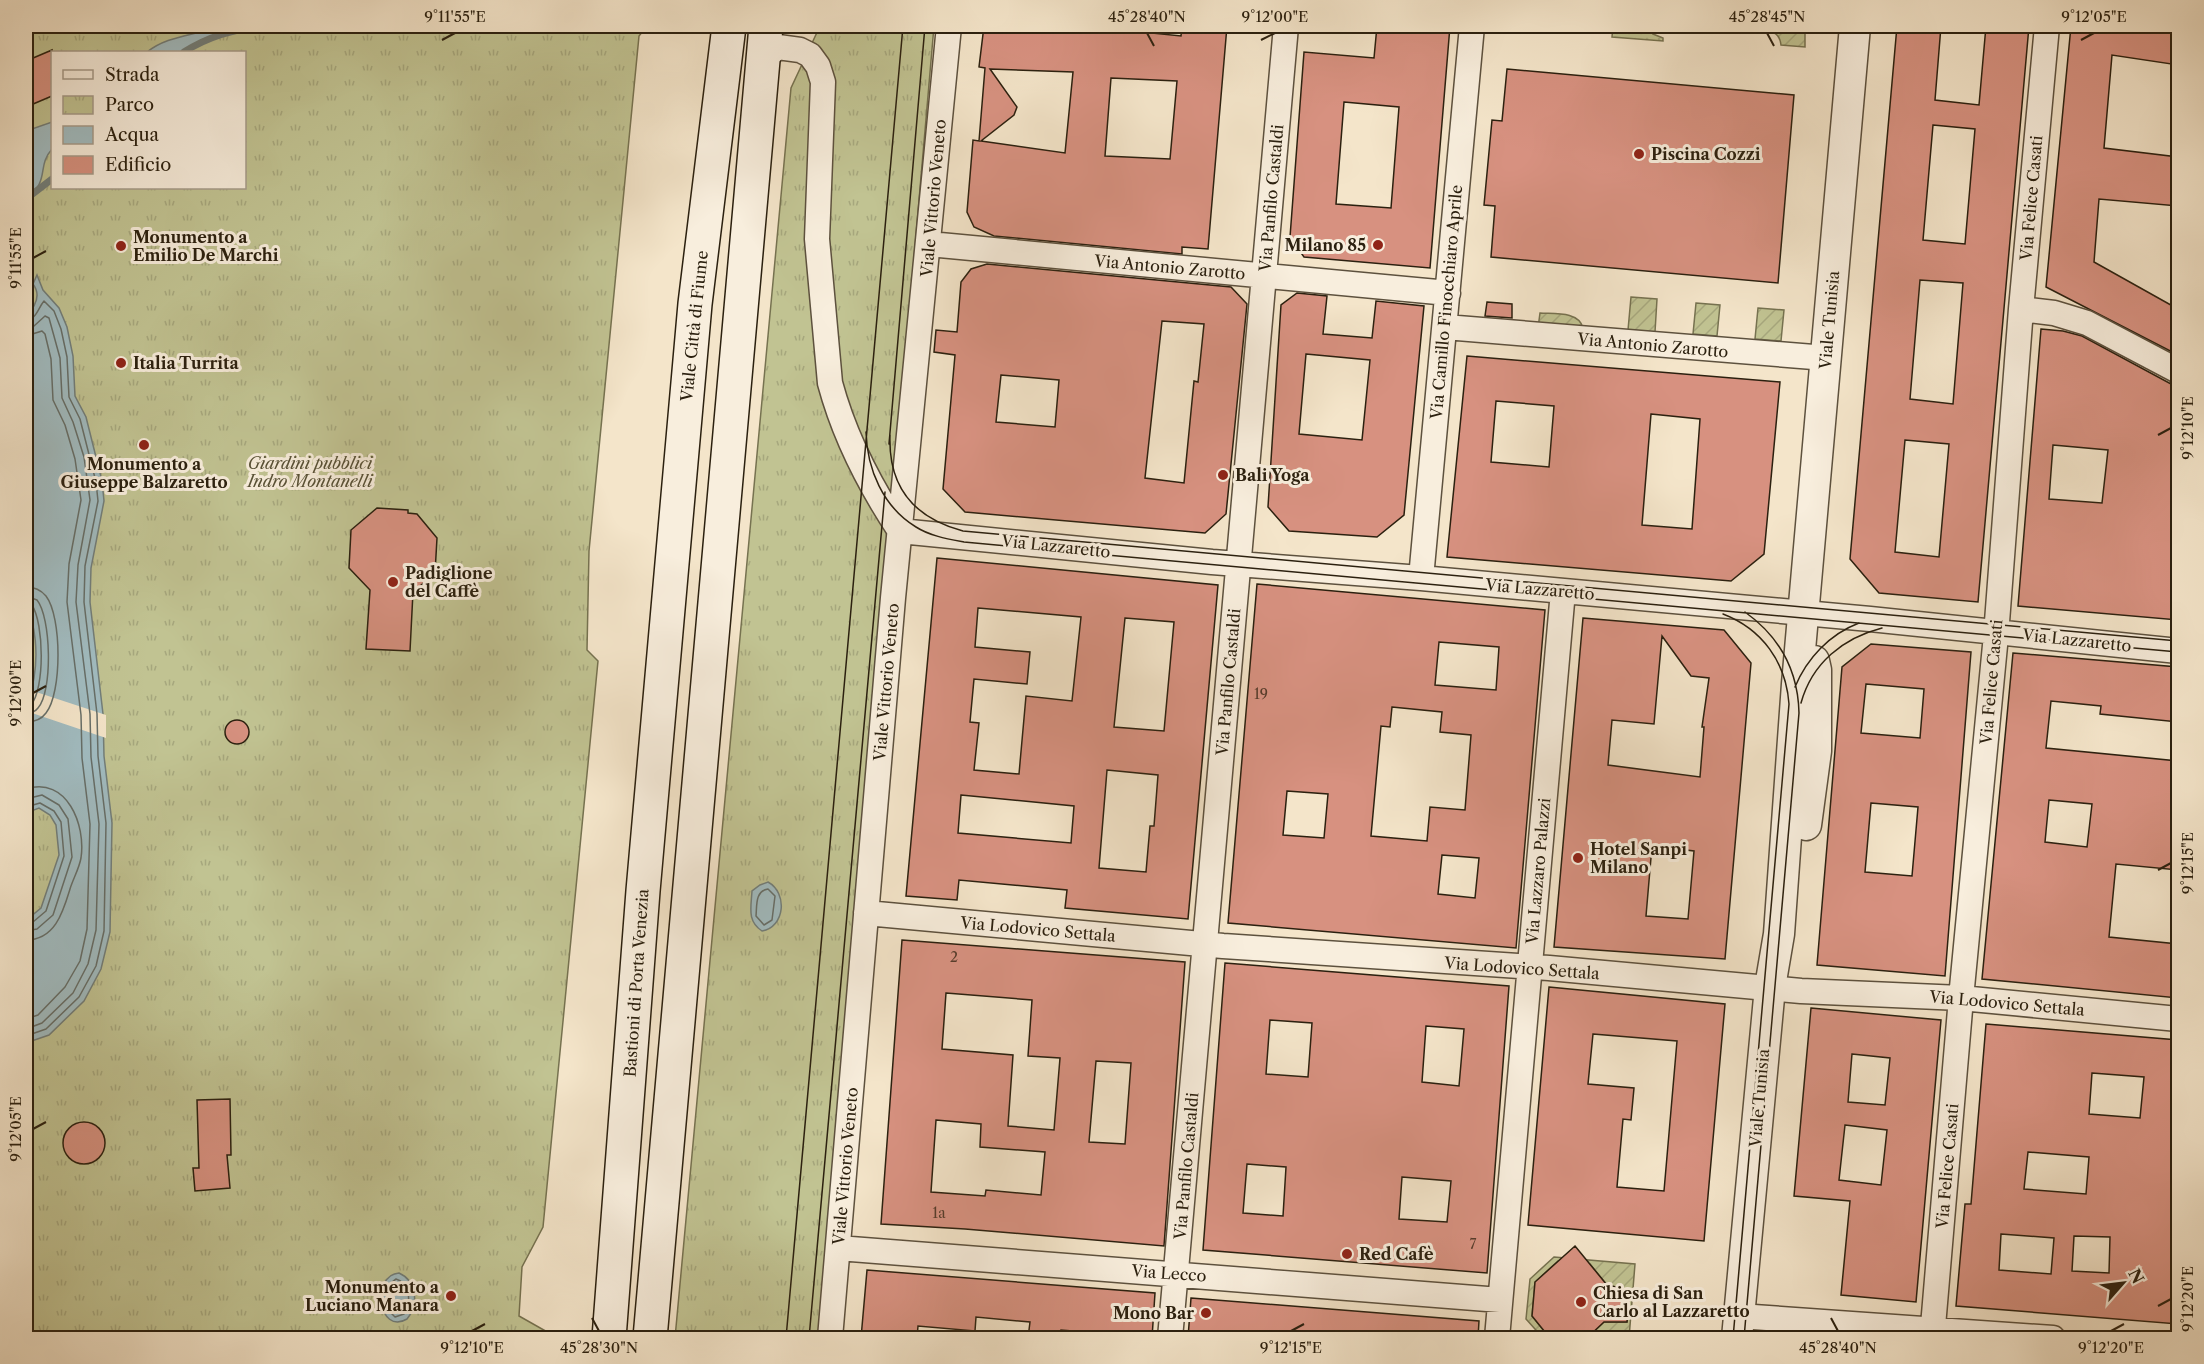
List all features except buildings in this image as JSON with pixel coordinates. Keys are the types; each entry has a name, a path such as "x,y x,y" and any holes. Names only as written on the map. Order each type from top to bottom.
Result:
{"main road":[{"name":"Viale Città di Fiume","path":"667,628 695,304 729,26"},
{"path":"650,1338 766,26"},
{"name":"Bastioni di Porta Venezia","path":"609,1338 643,891 667,628"}],"street":[{"name":"Viale Vittorio Veneto","path":"830,1338 892,598 949,26"},
{"name":"Via Panfilo Castaldi","path":"1170,1338 1286,26"},
{"name":"Via Camillo Finocchiaro Aprile","path":"1420,578 1472,26"},
{"name":"Viale Tunisia","path":"1738,1327 1770,987 1779,934 1797,684 1855,26"},
{"name":"Via Felice Casati","path":"1933,1334 1960,998 1996,632 2021,309 2047,26"},
{"path":"763,59 778,47 800,50 810,55 818,66 823,82 817,238 830,382 835,402 853,447 900,531"},
{"name":"Via Antonio Zarotto","path":"929,244 1448,293"},
{"path":"2021,309 2054,313 2087,323 2178,371"},
{"name":"Via Antonio Zarotto","path":"1444,327 1826,358"},
{"name":"Via Lazzaretto","path":"900,531 1239,564 1563,591 2178,651"},
{"name":"Via Lazzaro Palazzi","path":"1497,1334 1563,591"},
{"name":"Via Lodovico Settala","path":"867,913 1205,945 1770,987 1960,998 2178,1019"},
{"name":"Via Lecco","path":"838,1248 1500,1300"},
{"path":"1738,1327 2053,1338"}],"green space":[{"name":"Giardini pubblici Indro Montanelli","path":"26,26 647,26 639,36 589,551 587,650 598,661 543,1227 522,1267 519,1316 558,1338 26,1338"},
{"path":"820,26 934,26 821,1338 675,1338 791,88"},
{"path":"1613,26 1646,26 1653,34 1663,38 1663,41 1612,37"},
{"path":"1769,26 1801,26 1805,33 1805,47 1781,45 1778,36 1769,31"},
{"path":"1631,297 1657,299 1655,332 1628,330"},
{"path":"1696,303 1720,305 1717,336 1693,334"},
{"path":"1758,308 1784,310 1781,341 1755,339"},
{"path":"1540,313 1571,316 1581,323 1583,328 1538,328"},
{"path":"1554,1257 1635,1264 1629,1338 1587,1338 1604,1322 1627,1322 1629,1290 1607,1285 1590,1264 1558,1261 1535,1282 1532,1316 1549,1337 1561,1338 1543,1338 1526,1319 1530,1279"}],"water":[{"path":"219,26 262,26 227,31 186,51 148,51 164,42"},
{"path":"51,122 51,150 47,156 38,186 26,199 26,131"},
{"path":"37,275 43,290 59,308 67,327 73,356 75,396 86,417 102,481 104,501 91,568 90,602 103,714 104,756 112,823 110,932 101,969 84,1001 49,1035 26,1043 26,917 30,917 41,908 59,855 56,825 50,815 39,808 26,813 25,726 27,705 34,678 36,650 32,621 26,604 26,316 36,301 37,293 33,284"},
{"path":"768,882 779,894 781,909 775,923 762,931 752,918 752,891"},
{"path":"399,1273 413,1287 414,1300 407,1319 397,1322 390,1319 384,1312 382,1293 384,1283 390,1276"}],"pier":[{"path":"27,689 106,715 106,738 26,711"}],"waterway":[{"path":"186,51 222,34 262,26"},
{"path":"26,199 51,180"}],"tram line":[{"path":"786,1338 903,26"},
{"path":"889,444 925,26"},
{"path":"866,432 874,473 879,486 894,509 921,530 939,537 964,542 2178,652"},
{"path":"890,435 894,470 907,498 931,518 963,531 2178,641"},
{"path":"809,1338 885,492"},
{"path":"1744,1338 1799,713 1795,683 1785,656 1768,632 1745,612"},
{"path":"1723,614 1749,628 1770,649 1783,674 1789,704 1733,1338"},
{"path":"1795,687 1806,666 1821,648 1838,634 1859,623"},
{"path":"1801,703 1813,676 1831,654 1854,638 1882,628"}],"place":[{"name":"Piscina Cozzi","path":"1639,154"},
{"name":"Milano 85","path":"1378,245"},
{"name":"Monumento a Emilio De Marchi","path":"121,246"},
{"name":"Italia Turrita","path":"121,363"},
{"name":"Monumento a Giuseppe Balzaretto","path":"144,445"},
{"name":"Bali Yoga","path":"1223,475"},
{"name":"Padiglione del Caffè","path":"393,582"},
{"name":"Hotel Sanpi Milano","path":"1578,858"},
{"name":"Red Cafè","path":"1347,1254"},
{"name":"Monumento a Luciano Manara","path":"451,1296"},
{"name":"Chiesa di San Carlo al Lazzaretto","path":"1581,1302"},
{"name":"Mono Bar","path":"1206,1313"}]}
